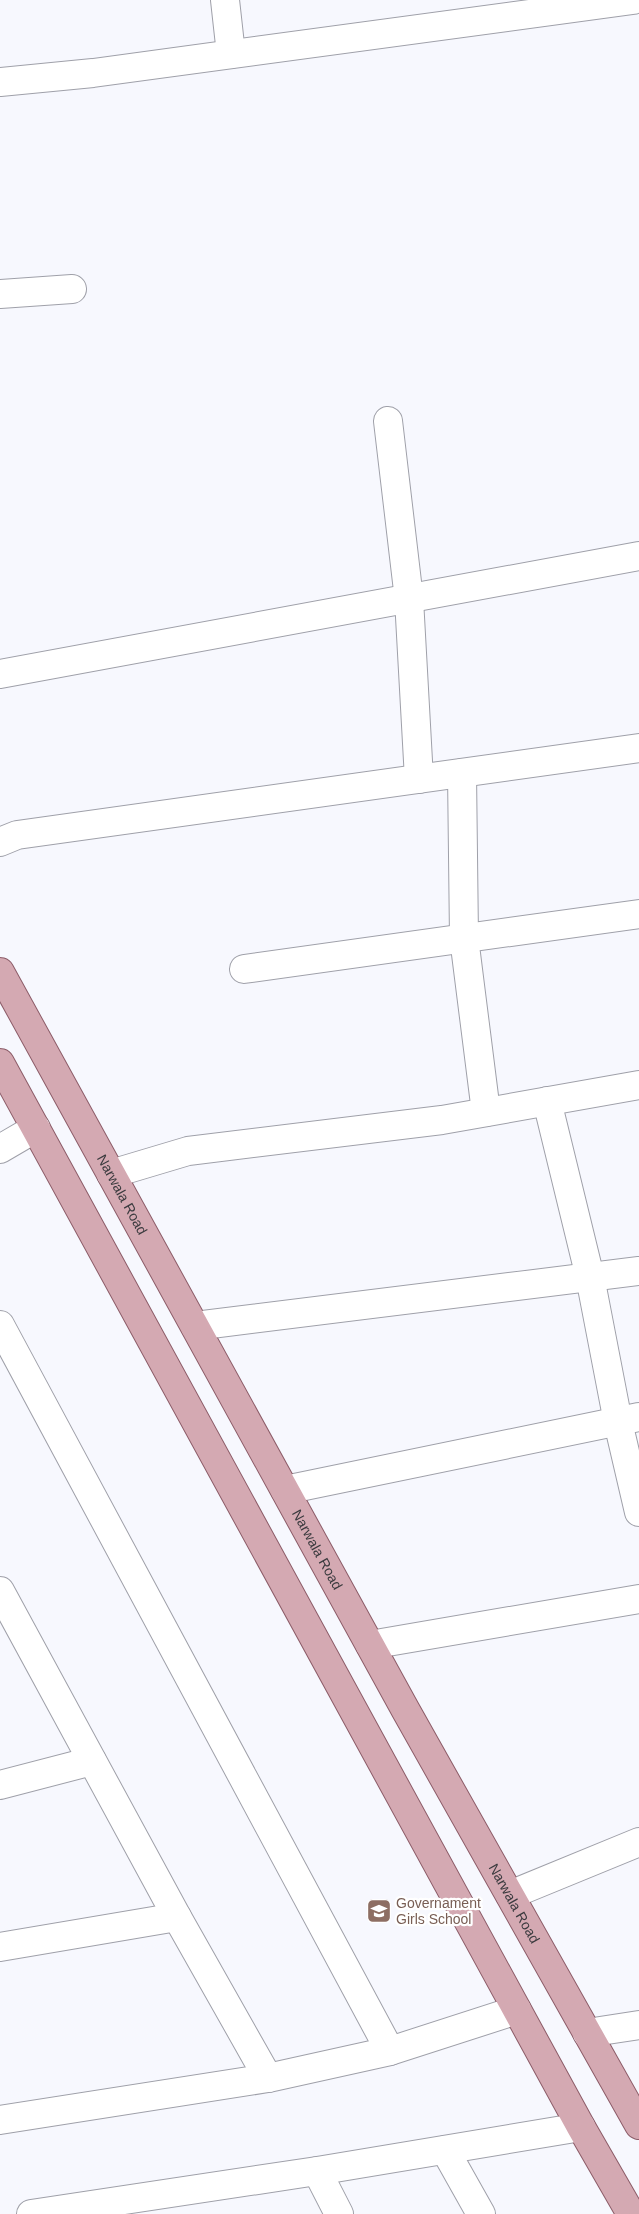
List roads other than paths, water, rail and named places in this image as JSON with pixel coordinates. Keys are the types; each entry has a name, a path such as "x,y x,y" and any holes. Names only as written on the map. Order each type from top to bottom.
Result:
{"main road":[{"name":"Narwala Road","path":"0,972 284,1490 639,2125"},
{"path":"0,1062 581,2127 631,2214"}],"street":[{"path":"225,0 231,54"},
{"path":"0,82 93,73 633,0"},
{"path":"0,294 72,289"},
{"path":"388,421 409,599 419,779"},
{"path":"0,674 639,556"},
{"path":"0,842 17,836 639,748"},
{"path":"462,773 464,938 486,1112"},
{"path":"244,969 639,914"},
{"path":"111,1174 188,1151 442,1120 639,1085"},
{"path":"547,1102 590,1277 629,1420 639,1512"},
{"path":"0,1149 36,1128"},
{"path":"195,1326 639,1271"},
{"path":"0,1326 390,2051"},
{"path":"284,1490 629,1420"},
{"path":"0,1591 177,1917 268,2078"},
{"path":"370,1645 639,1599"},
{"path":"0,1785 92,1761"},
{"path":"510,1895 639,1842"},
{"path":"0,1947 177,1917"},
{"path":"0,2120 268,2078 390,2051 517,2010"},
{"path":"587,2033 639,2025"},
{"path":"31,2214 317,2171 581,2127"},
{"path":"445,2150 481,2214"},
{"path":"317,2171 339,2214"}],"place":[{"name":"Governament Girls School","path":"379,1911"}]}
